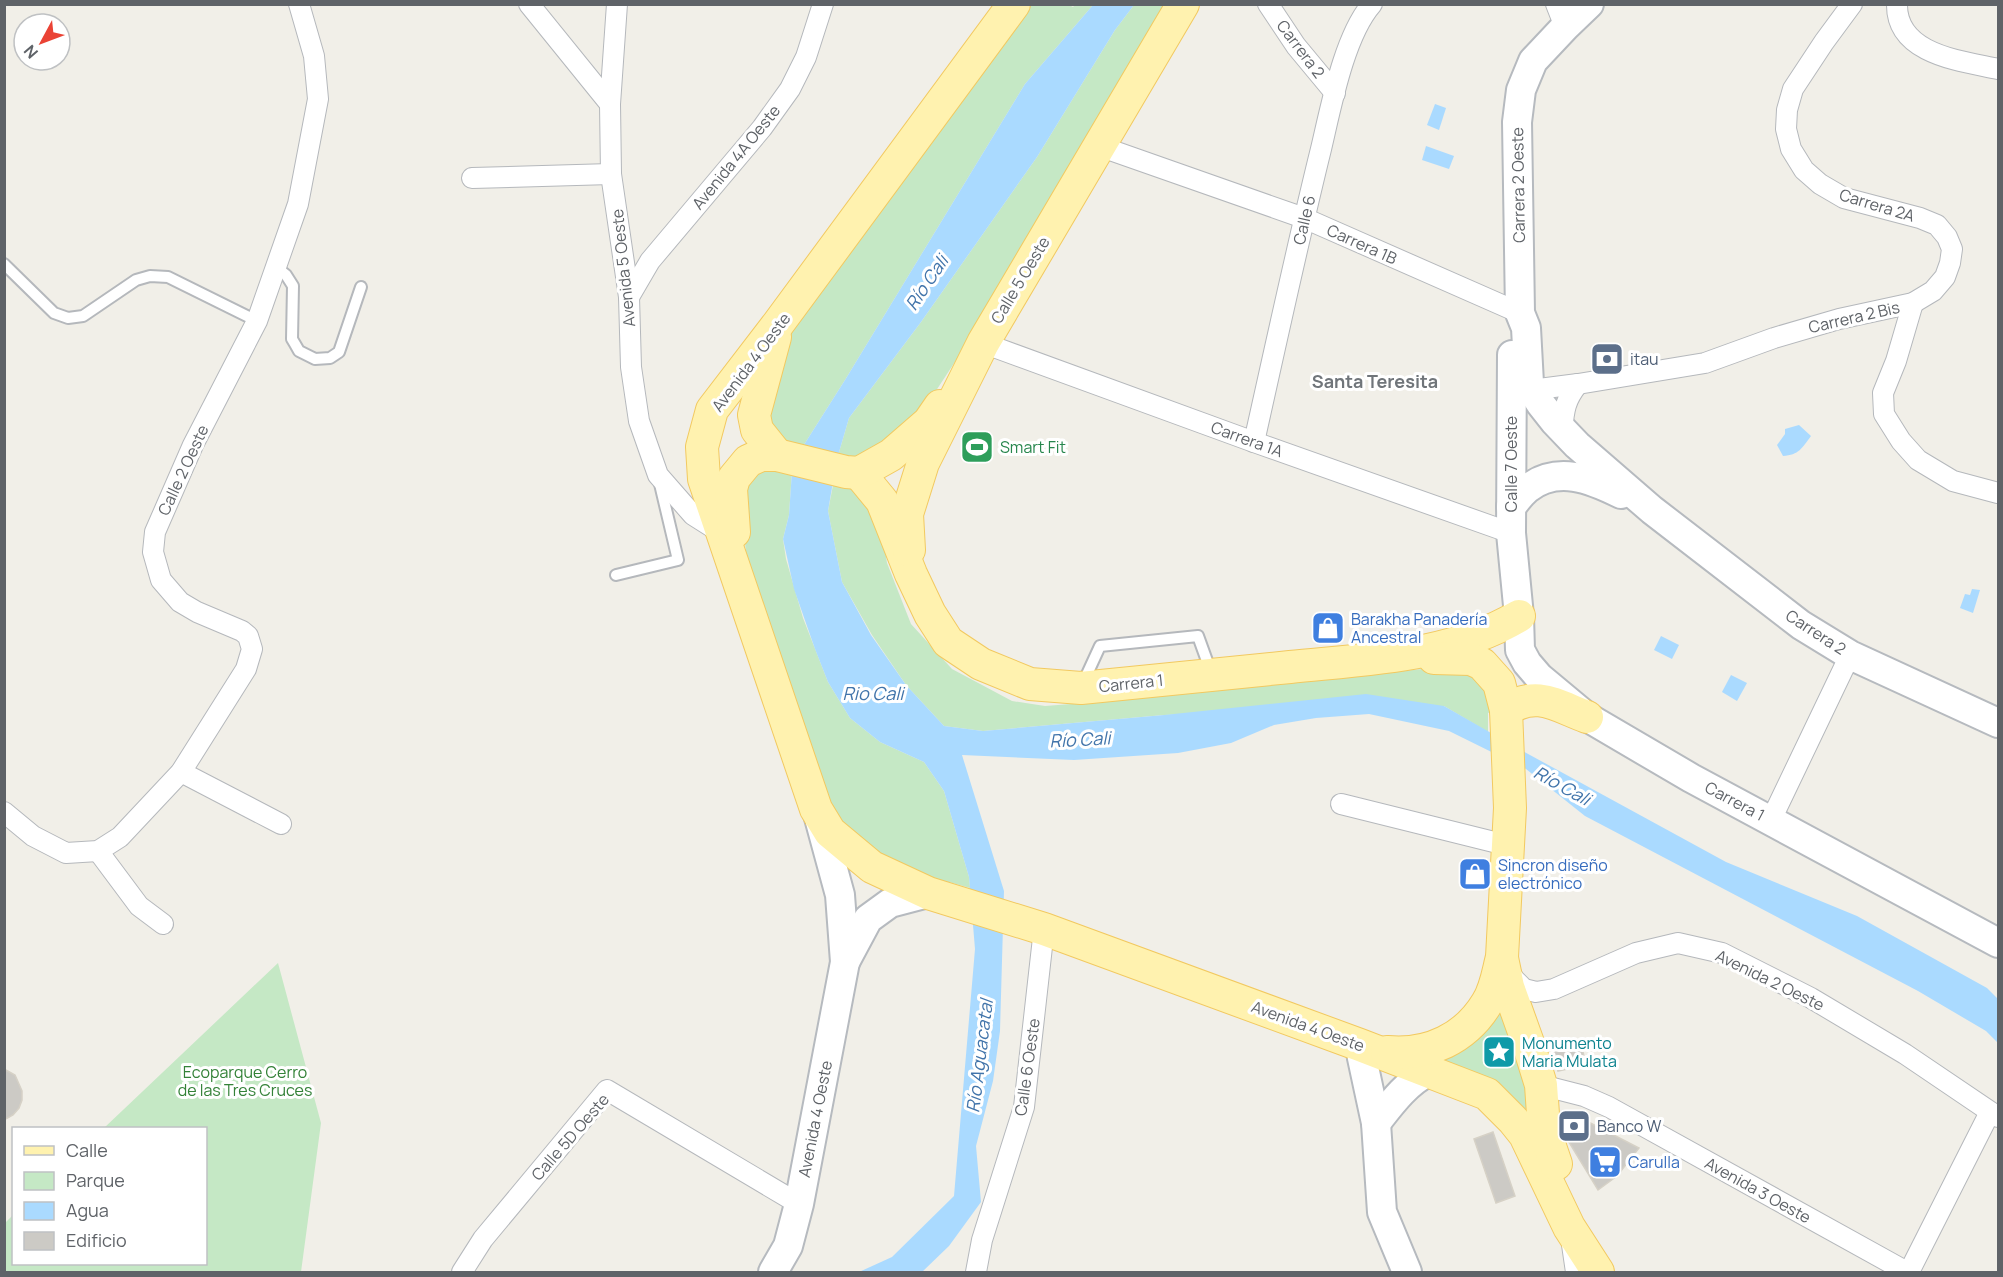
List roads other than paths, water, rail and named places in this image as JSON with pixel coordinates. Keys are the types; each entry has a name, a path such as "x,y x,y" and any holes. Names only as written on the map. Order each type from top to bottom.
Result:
{"main road":[{"name":"Avenida 4 Oeste","path":"1014,4 712,410 702,447 704,479 816,809 830,832 872,867 937,895 1032,925 1487,1094 1514,1120 1525,1135 1569,1227 1599,1272"},
{"name":"Calle 5 Oeste","path":"911,574 907,514 923,463 983,343 1183,4"},
{"path":"778,324 754,415 757,430 782,457"},
{"path":"738,578 731,501 734,478 748,461 760,455 782,457 853,472 891,455 929,422 983,343"},
{"name":"Carrera 1","path":"853,472 882,501 911,574 930,614 948,642 981,664 1030,684 1081,688 1402,655"},
{"path":"1402,655 1468,640 1493,631 1519,616"},
{"path":"1360,1045 1389,1053 1419,1052 1447,1042 1471,1025 1489,1001 1502,957 1509,808 1506,715 1499,683 1482,664 1471,659 1402,655"},
{"path":"1506,715 1516,704 1531,699 1547,702 1587,717"},
{"name":"Avenida 4 Oeste","path":"1502,957 1508,987 1528,1042 1540,1085 1544,1129 1567,1198 1599,1272"},
{"path":"1487,1094 1517,1086 1540,1085"}],"street":[{"name":"Calle 2 Oeste","path":"98,851 120,837 181,772 246,669 252,649 248,636 242,631 197,612 180,602 161,580 153,552 155,532 193,445 257,321 298,204 318,99 314,56 299,4"},
{"path":"529,4 610,104"},
{"name":"Avenida 5 Oeste","path":"617,4 610,104 611,174 629,297 631,367 639,421 658,475 693,515 723,534"},
{"name":"Avenida 4A Oeste","path":"629,297 651,261 762,128 790,89 806,57 823,4"},
{"name":"Carrera 2","path":"1268,4 1296,46 1335,93"},
{"name":"Calle 6","path":"1254,442 1304,218 1335,93 1354,31 1372,4"},
{"name":"Carrera 2 Oeste","path":"1521,393 1526,328 1520,313 1517,122 1521,90 1533,61 1560,16 1589,4"},
{"name":"Carrera 2A","path":"1852,4 1793,89 1787,110 1786,129 1791,148 1804,170 1820,184 1844,198 1920,218 1937,225 1947,237 1952,249 1945,277 1933,291 1913,303"},
{"path":"1897,4 1898,20 1915,42 1941,56 1998,69"},
{"name":"Carrera 1B","path":"1099,146 1304,218 1520,313"},
{"path":"472,178 611,174"},
{"name":"Carrera 2 Bis","path":"1521,393 1705,363 1774,338 1839,319 1913,303 1896,361 1882,393 1884,414 1901,441 1918,460 1953,481 1998,493"},
{"name":"Carrera 1A","path":"983,343 1254,442 1511,520"},
{"path":"1562,430 1564,411 1569,396 1578,384"},
{"name":"Carrera 2","path":"1521,393 1652,510 1801,625 1850,654 1998,723"},
{"name":"Calle 7 Oeste","path":"1519,616 1511,520 1521,393"},
{"name":"Carrera 2","path":"1511,520 1527,489 1556,477 1570,475 1588,478 1652,510"},
{"name":"Carrera 1","path":"1519,616 1520,650 1527,663 1539,677 1587,717 1691,778 1998,943"},
{"path":"1771,820 1850,654"},
{"path":"181,772 280,824"},
{"path":"1341,804 1506,845"},
{"name":"Avenida 4 Oeste","path":"773,1272 788,1246 799,1204 845,962 840,895 816,809"},
{"path":"4,812 33,836 66,853 98,851 139,906 163,924"},
{"name":"Avenida 4 Oeste","path":"845,962 868,919 890,903 937,895"},
{"name":"Calle 6 Oeste","path":"976,1272 982,1240 1024,1107 1032,925"},
{"name":"Avenida 2 Oeste","path":"1502,957 1514,979 1524,989 1536,992 1554,989 1636,953 1678,943 1722,953 1812,998 1905,1054 1994,1114"},
{"path":"1360,1045 1376,1123 1382,1212 1407,1272"},
{"path":"1376,1123 1396,1097 1428,1072"},
{"name":"Avenida 3 Oeste","path":"1540,1085 1584,1096 1609,1107 1908,1272"},
{"name":"Calle 5D Oeste","path":"462,1272 483,1239 607,1090 799,1204"},
{"path":"1908,1272 1994,1114"},
{"path":"1569,1227 1576,1272"}],"lane":[{"path":"4,264 54,313 68,318 83,316 136,280 150,276 168,278 257,321"},
{"path":"276,267 286,275 293,286 292,339 299,351 315,359 330,358 339,352 362,288"},
{"path":"616,575 678,560 658,475"}],"water":[{"name":"Rio Cali","path":"1093,5 1134,5 1115,30 1037,157 921,322 849,418 837,459 828,511 842,582 871,635 906,685 944,726 983,731 1366,694 1444,706 1726,862 1857,916 1987,988 1998,999 1998,1043 1986,1031 1918,991 1585,816 1526,769 1449,731 1369,714 1316,718 1274,725 1231,743 1178,753 1074,760 962,755 1004,891 1000,1031 993,1081 976,1146 981,1202 949,1246 922,1272 859,1272 892,1257 954,1196 975,949 969,877 944,791 924,762 880,742 850,718 828,682 794,589 783,539 789,515 792,471 800,451 1025,84"},
{"path":"1435,104 1446,108 1439,130 1427,125"},
{"path":"1426,146 1454,156 1449,169 1422,160"},
{"path":"1799,425 1811,436 1797,452 1783,456 1777,445 1785,434 1785,429"},
{"path":"1972,589 1980,590 1973,613 1960,608 1965,594 1970,595"},
{"path":"1661,636 1679,645 1672,659 1654,650"},
{"path":"1731,675 1747,683 1737,701 1722,692"}],"place":[{"name":"itau","path":"1607,359"},
{"name":"Smart Fit","path":"977,447"},
{"name":"Barakha Panadería Ancestral","path":"1328,628"},
{"name":"Sincron diseño electrónico","path":"1475,874"},
{"name":"Monumento Maria Mulata","path":"1499,1052"},
{"name":"Banco W","path":"1574,1126"},
{"name":"Carulla","path":"1605,1162"}],"district":[{"name":"Santa Teresita","path":"1375,382"}],"water label":[{"name":"Río Cali","path":"927,283"},
{"name":"Río Cali","path":"1080,740"},
{"name":"Río Cali","path":"1562,786"},
{"name":"Río Aguacatal","path":"980,1056"}],"park label":[{"name":"Ecoparque Cerro de las Tres Cruces","path":"245,1081"}]}
